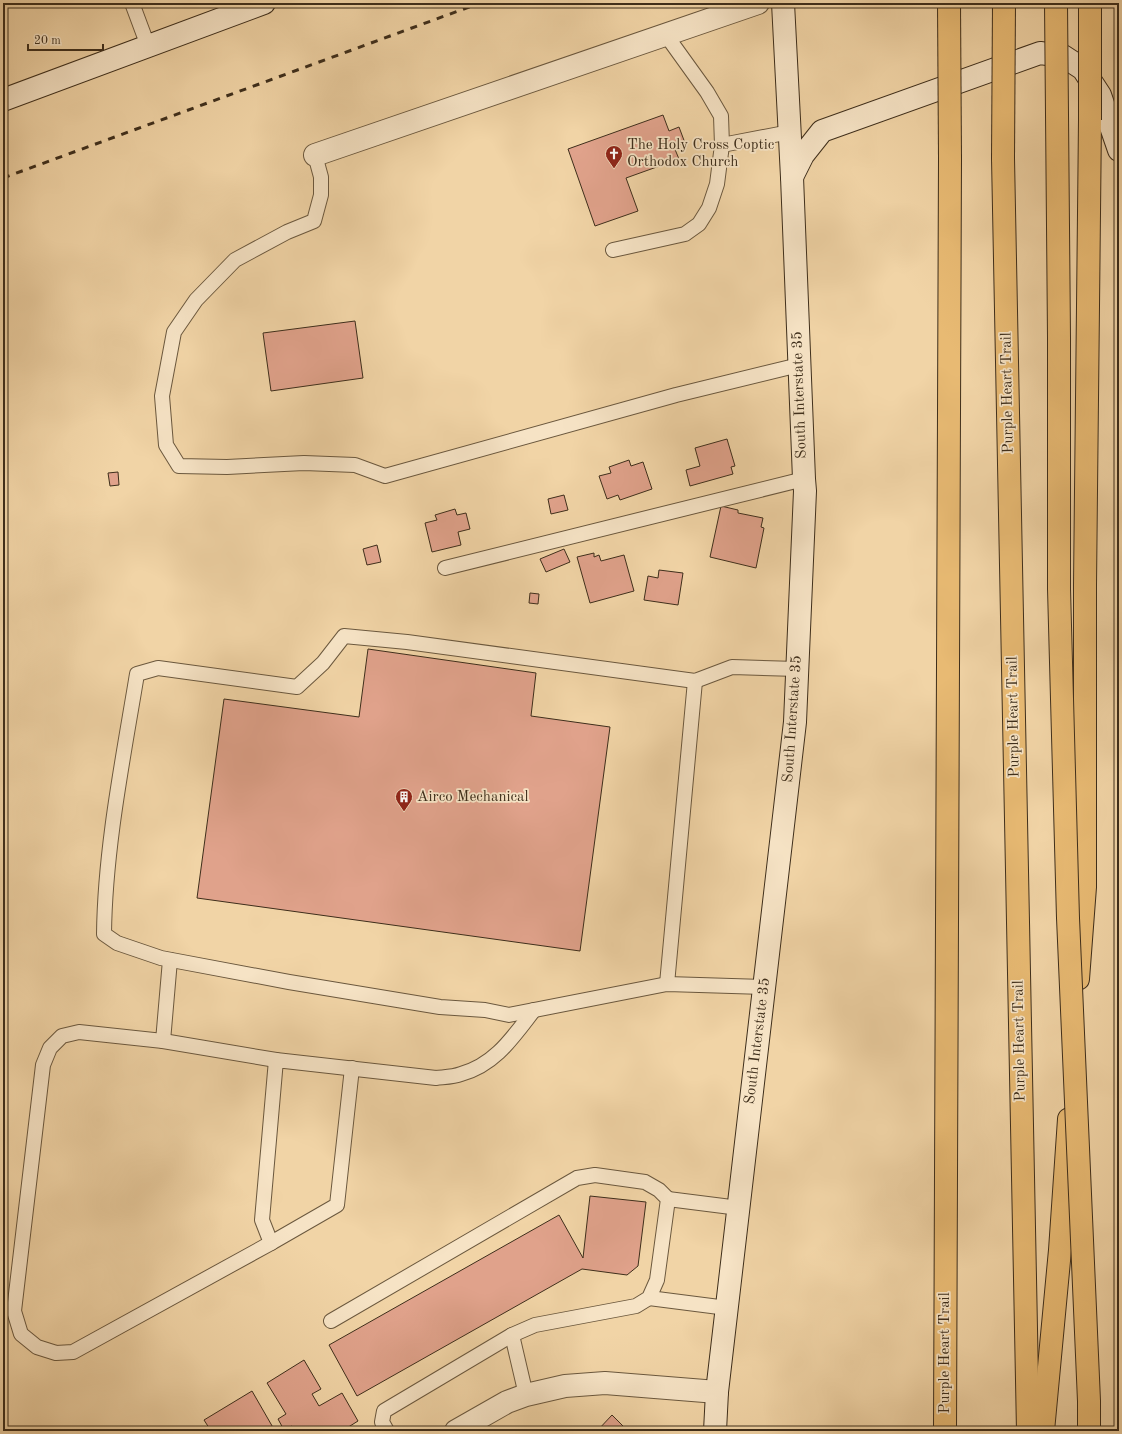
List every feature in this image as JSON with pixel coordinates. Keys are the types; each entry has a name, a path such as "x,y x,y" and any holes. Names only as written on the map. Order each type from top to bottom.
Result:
{"highway":[{"name":"Purple Heart Trail","path":"945,1431 950,159 948,3"},
{"name":"Purple Heart Trail","path":"1004,3 1003,158 1028,1431"},
{"path":"1056,3 1059,337 1059,590 1068,918 1089,1393 1089,1431"},
{"path":"1043,1431 1060,1250 1085,887 1085,585 1090,3"}],"main road":[{"path":"3,100 148,46 230,9 264,3"},
{"path":"315,156 758,3"},
{"name":"South Interstate 35","path":"715,1431 717,1392 795,722 806,491 804,479 792,177 783,3"},
{"path":"792,177 803,155 822,131 1040,53 1063,56 1083,69 1100,95 1119,150"},
{"path":"468,1428 507,1402 526,1395 565,1386 605,1383 717,1392"}],"lane":[{"path":"132,3 148,46"},
{"path":"613,250 685,234 699,224 709,208 717,184 722,145 721,116 707,92 666,35"},
{"path":"722,145 790,132"},
{"path":"315,156 321,177 321,195 314,221 287,232 235,260 196,300 174,332 162,396 166,445 179,466 227,467 304,463 355,465 385,476 676,395 799,365"},
{"path":"445,568 804,479"},
{"path":"764,987 667,984 509,1015 485,1010 440,1007 289,982 160,958 117,943 104,934 104,897 136,674 158,668 298,688 323,663 344,636 407,642 695,681 732,667 797,669"},
{"path":"667,984 695,681"},
{"path":"162,1042 170,960"},
{"path":"352,1068 337,1205 73,1352 56,1353 37,1347 21,1334 14,1311 43,1065 50,1048 62,1036 79,1032 162,1042 276,1060 352,1068 436,1078 461,1075 486,1064 505,1047 534,1010"},
{"path":"271,1243 262,1220 276,1060"},
{"path":"331,1321 577,1178 596,1175 645,1182 659,1190 668,1199 739,1208"},
{"path":"387,1431 382,1422 384,1411 512,1335 535,1325 636,1306 649,1298 657,1280 668,1199"},
{"path":"649,1298 727,1308"},
{"path":"512,1335 526,1395"}],"building":[{"name":"The Holy Cross Coptic Orthodox Church","path":"663,115 669,131 679,127 685,143 674,147 679,159 626,178 638,211 595,226 568,149"},
{"path":"355,321 363,378 271,391 263,333"},
{"path":"727,439 735,466 731,467 733,474 690,486 686,470 700,466 695,448"},
{"path":"629,460 631,466 643,462 652,489 620,500 618,495 607,499 599,476 611,473 609,467"},
{"path":"118,472 119,485 110,486 108,473"},
{"path":"564,495 568,510 551,514 548,499"},
{"path":"721,506 738,510 738,513 763,518 761,527 764,528 756,568 710,557"},
{"path":"455,509 457,515 466,513 470,529 458,532 461,545 432,552 425,523 437,520 435,515"},
{"path":"377,545 381,562 367,565 363,549"},
{"path":"564,549 570,562 546,572 540,559"},
{"path":"594,553 594,557 599,555 601,561 624,555 634,591 590,603 577,557"},
{"path":"659,570 683,573 678,605 644,600 648,576 658,578"},
{"path":"530,593 539,594 538,604 529,603"},
{"name":"Airco Mechanical","path":"368,649 536,673 531,716 610,727 580,951 197,898 224,699 359,717"},
{"path":"590,1196 646,1202 638,1266 627,1275 582,1269 357,1396 329,1345 559,1215 583,1258"},
{"path":"304,1360 321,1389 312,1394 319,1406 342,1393 358,1421 342,1431 295,1431 292,1426 284,1430 278,1419 286,1414 267,1383"},
{"path":"252,1391 275,1431 211,1431 204,1420"},
{"path":"612,1415 628,1431 597,1431"}],"railway":[{"path":"3,178 480,3"}],"place":[{"name":"The Holy Cross Coptic Orthodox Church","path":"614,169"},
{"name":"Airco Mechanical","path":"404,812"}]}
